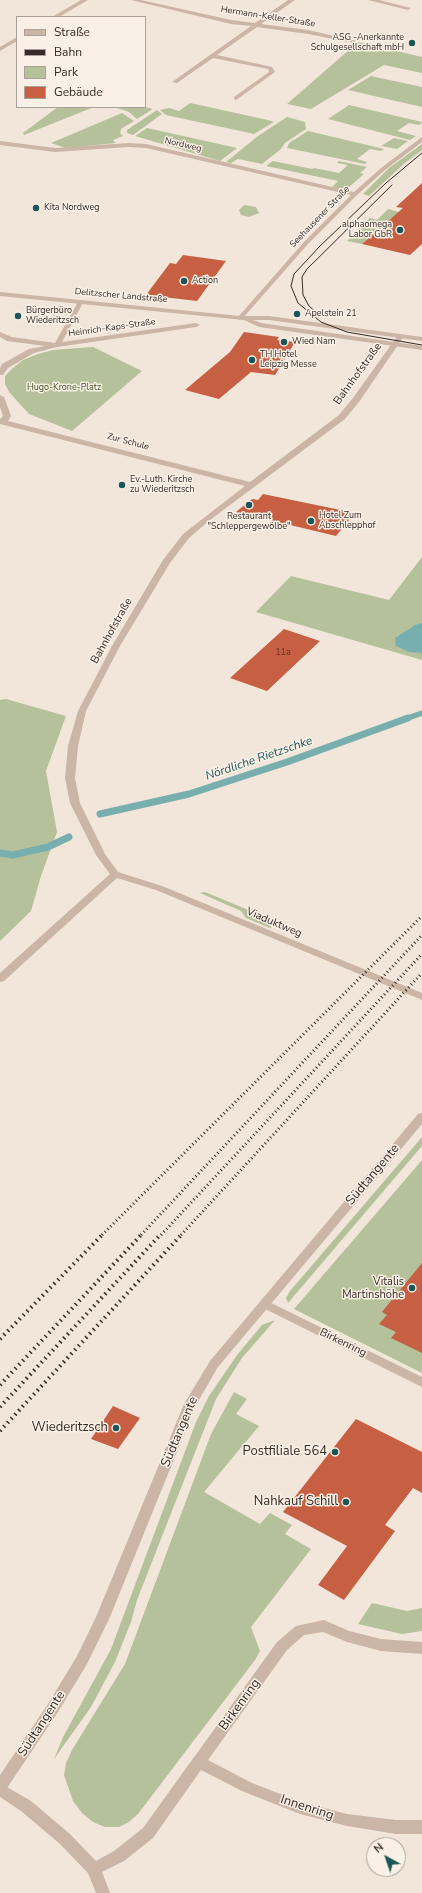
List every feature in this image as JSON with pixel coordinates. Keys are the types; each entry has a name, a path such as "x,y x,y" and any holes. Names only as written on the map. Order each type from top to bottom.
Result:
{"street":[{"path":"57,16 85,0"},
{"name":"Hermann-Keller-Straße","path":"134,0 231,22 308,32 354,41"},
{"path":"175,82 292,0"},
{"path":"371,0 408,8"},
{"path":"0,49 16,40"},
{"path":"212,56 270,68 272,72 236,98"},
{"name":"Seehausener Straße","path":"240,318 306,243 355,194 383,169 422,139"},
{"name":"Nordweg","path":"2,144 55,150 129,145 146,146 355,194"},
{"name":"Delitzscher Landstraße","path":"0,294 240,318 269,318 422,339"},
{"name":"Heinrich-Kaps-Straße","path":"57,345 81,301"},
{"name":"Delitzscher Landstraße","path":"240,318 259,325 422,348"},
{"name":"Heinrich-Kaps-Straße","path":"57,345 196,325"},
{"path":"0,334 10,340 57,345"},
{"name":"Bahnhofstraße","path":"115,874 101,855 75,803 70,778 73,746 82,712 116,646 166,562 186,536 202,522 342,417 356,400 400,336"},
{"path":"0,373 5,366 32,351 57,345"},
{"path":"0,397 7,416 2,421"},
{"name":"Zur Schule","path":"2,421 251,485"},
{"path":"0,979 115,874"},
{"name":"Viaduktweg","path":"115,874 159,888 422,997"},
{"name":"Südtangente","path":"0,1788 54,1708 82,1660 103,1617 194,1396 214,1364 422,1117"},
{"name":"Birkenring","path":"265,1304 422,1382"},
{"name":"Birkenring","path":"94,1869 119,1856 148,1833 282,1646 301,1630 324,1626 347,1636 381,1645 422,1648"},
{"name":"Innenring","path":"199,1762 247,1787 300,1808 347,1820 396,1827 422,1827"},
{"path":"0,1788 26,1806 54,1830 94,1869 103,1893"}],"green space":[{"path":"358,42 422,57 422,73 384,65 311,109 287,104"},
{"path":"371,76 422,87 422,107 348,90"},
{"path":"190,103 274,122 254,134 166,115 160,110 169,108 179,111"},
{"path":"349,105 422,123 419,125 409,123 397,131 416,136 410,140 328,119"},
{"path":"146,107 153,109 137,119 129,112 117,108"},
{"path":"57,108 92,108 24,135 23,133"},
{"path":"157,110 162,114 133,135 127,133 127,130"},
{"path":"122,113 134,121 121,129 120,133 123,136 113,140 116,143 66,148 51,143"},
{"path":"287,117 305,122 306,129 285,143 281,149 262,164 238,159 231,163 226,162 258,136"},
{"path":"147,128 237,148 220,161 135,136"},
{"path":"308,131 384,149 381,151 370,149 357,159 367,162 365,164 287,148 289,143"},
{"path":"394,138 408,141 397,149 381,146"},
{"path":"422,144 422,150 405,163 369,196 363,194 389,168"},
{"path":"273,161 339,173 348,165 337,163 339,161 367,167 360,173 364,174 348,188 343,189 332,187 338,181 266,166"},
{"path":"244,205 256,207 259,213 249,217 241,215 239,210"},
{"path":"388,209 399,212 362,244 347,241 370,218 377,220"},
{"name":"Hugo-Krone-Platz","path":"93,347 142,371 72,431 29,414 9,392 5,384 5,376 23,360 53,350"},
{"path":"422,557 422,660 256,612 291,576 389,600"},
{"path":"6,699 66,716 46,771 57,832 41,876 31,911 0,941 0,700"},
{"path":"205,892 277,922 270,928 246,918 241,911 200,893"},
{"path":"422,1137 422,1146 288,1303 286,1298 290,1291"},
{"path":"422,1160 422,1373 294,1309"},
{"path":"275,1320 242,1358 216,1399 137,1600 131,1622 115,1662 91,1707 54,1759 63,1737 111,1649 196,1422 209,1396 237,1355 262,1325"},
{"path":"234,1392 247,1399 236,1414 259,1426 204,1492 260,1524 270,1513 292,1525 285,1534 311,1549 251,1627 260,1651 255,1660 138,1814 129,1822 119,1827 105,1827 93,1822 82,1813 73,1801 64,1775 66,1763 72,1750 125,1664 211,1434"},
{"path":"372,1603 407,1611 422,1608 422,1631 402,1634 358,1624"}],"water":[{"path":"422,623 422,653 409,652 396,646 395,638 415,625"}],"building":[{"name":"alphaomega Labor GbR","path":"422,183 422,244 410,255 362,244 403,208 396,207"},
{"name":"Action","path":"183,255 226,261 197,301 146,295 170,263 176,264"},
{"name":"TH Hotel Leipzig Messe","path":"244,332 279,337 277,340 295,342 275,375 251,372 219,399 185,390 230,352"},
{"name":"Hotel Zum Abschlepphof","path":"263,494 355,513 336,536 236,512 252,499 258,500"},
{"path":"284,629 320,641 267,691 230,678"},
{"name":"Vitalis Martinshöhe","path":"422,1263 422,1353 391,1338 396,1332 379,1324 387,1315 382,1312"},
{"name":"Wiederitzsch","path":"113,1406 140,1418 118,1449 91,1439"},
{"name":"Nahkauf Schill","path":"356,1419 422,1452 422,1493 413,1488 385,1525 395,1531 344,1600 318,1585 347,1546 283,1512"}],"waterway":[{"name":"Nördliche Rietzschke","path":"405,719 422,713"},
{"name":"Nördliche Rietzschke","path":"100,814 189,794 287,762 408,718"},
{"name":"Nördliche Rietzschke","path":"0,853 13,855 48,847 69,837"}],"tram line":[{"path":"422,153 386,183 320,246 294,274 291,286 298,303 321,322 347,332 422,345"},
{"path":"317,313 309,306 303,295 302,277 307,269 392,185"}],"railway":[{"path":"103,1234 422,916"},
{"path":"141,1235 422,935"},
{"path":"161,1235 422,954"},
{"path":"181,1235 422,973"},
{"path":"0,1339 103,1234"},
{"path":"0,1385 142,1234"},
{"path":"0,1407 161,1234"},
{"path":"0,1431 182,1234"}],"place":[{"name":"ASG -Anerkannte Schulgesellschaft mbH","path":"412,43"},
{"name":"Kita Nordweg","path":"36,208"},
{"name":"alphaomega Labor GbR","path":"400,230"},
{"name":"Action","path":"184,281"},
{"name":"Apelstein 21","path":"297,314"},
{"name":"Bürgerbüro Wiederitzsch","path":"18,316"},
{"name":"Wied Nam","path":"284,342"},
{"name":"TH Hotel Leipzig Messe","path":"252,360"},
{"name":"Ev.-Luth. Kirche zu Wiederitzsch","path":"122,485"},
{"name":"Restaurant \"Schleppergewölbe\"","path":"249,505"},
{"name":"Hotel Zum Abschlepphof","path":"311,521"},
{"name":"Vitalis Martinshöhe","path":"412,1288"},
{"name":"Wiederitzsch","path":"116,1428"},
{"name":"Postfiliale 564","path":"335,1452"},
{"name":"Nahkauf Schill","path":"346,1502"}]}
